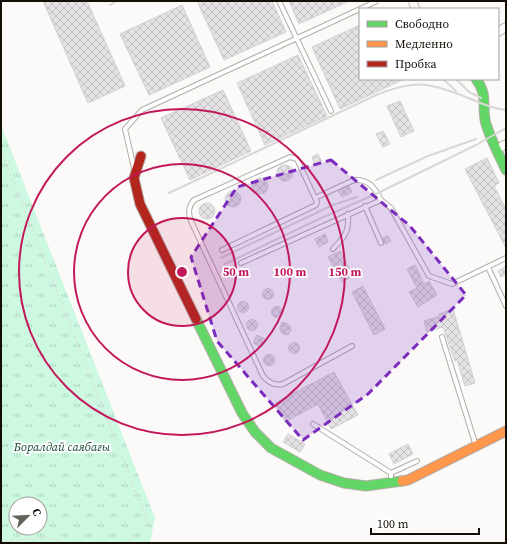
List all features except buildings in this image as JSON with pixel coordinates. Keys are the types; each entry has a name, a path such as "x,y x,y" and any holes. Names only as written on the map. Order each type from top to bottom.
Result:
{"street":[{"path":"477,80 484,95 484,114 486,123 496,150 506,170"},
{"path":"496,150 506,144"},
{"path":"141,156 134,178 140,204 242,412 249,425 271,449 336,482 352,485 372,486 408,480 506,431"}],"lane":[{"path":"279,1 331,111"},
{"path":"362,8 375,2"},
{"path":"135,173 125,129 142,110 359,9"},
{"path":"222,250 316,205 317,202 296,159 290,156 194,200 189,209 189,214 256,362 266,379 278,385 283,384 352,346"},
{"path":"315,198 354,180 360,179 372,185 381,200 391,208 429,276 452,284 506,258"},
{"path":"241,263 381,200"},
{"path":"365,206 382,243"},
{"path":"333,249 345,237 348,214"},
{"path":"488,267 506,306"},
{"path":"442,337 476,446"},
{"path":"313,424 391,473"},
{"path":"391,473 416,461"},
{"path":"391,473 391,484"}],"path":[{"path":"1,150 148,523 126,543"},
{"path":"1,542 47,537 66,543"}],"highlighted area":[{"path":"331,160 410,226 466,295 368,394 303,440 217,341 191,257 237,187"}],"green space":[{"name":"Боралдай саябағы","path":"1,125 155,518 150,543 1,543"}],"railway":[{"path":"110,5 117,1"},
{"path":"408,1 411,8"},
{"path":"417,1 420,8"},
{"path":"444,80 456,91"},
{"path":"457,80 469,92 481,98"},
{"path":"169,193 374,96 401,87 412,85 433,86 497,109 506,110"},
{"path":"225,264 319,219 378,193 476,145 506,128"},
{"path":"376,180 428,156 476,139"},
{"path":"221,258 333,205 357,197"}],"traffic: fast":[{"path":"477,80 484,96 486,124 506,170"},
{"path":"196,319 242,413 255,432 271,448 320,475 344,483 366,486 402,481"}],"traffic: slow":[{"path":"402,481 408,480 506,431"}],"traffic: jam":[{"path":"141,156 134,178 140,204 196,319"}]}
